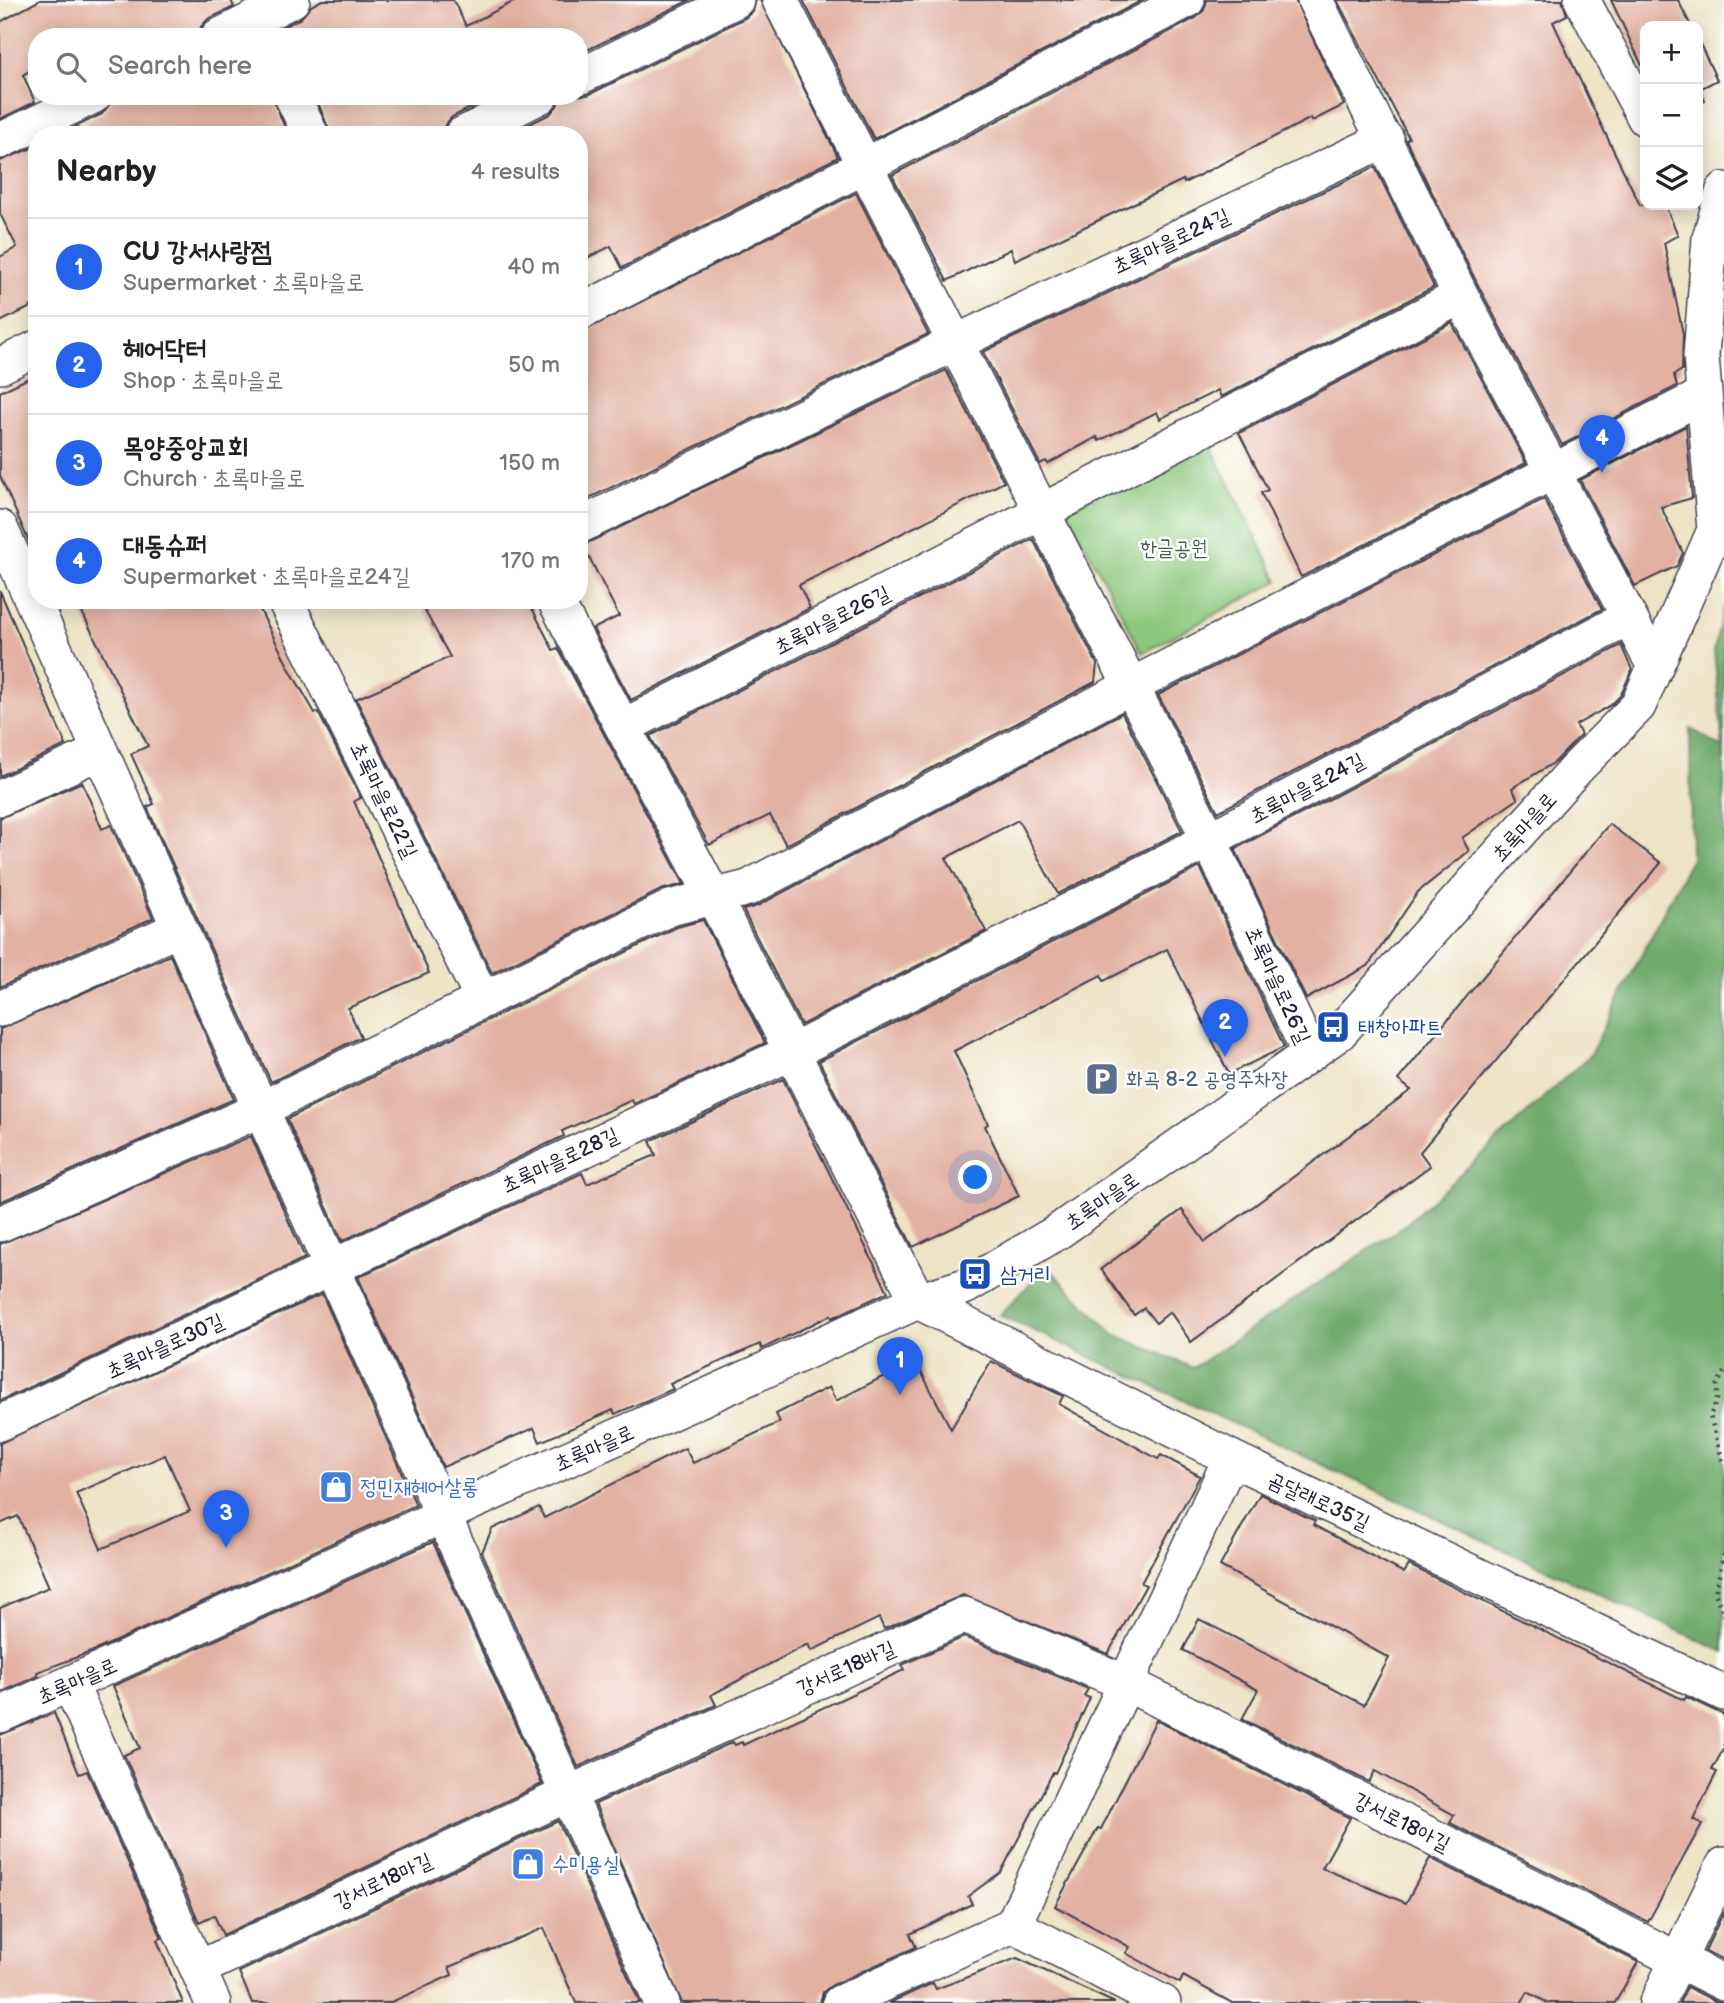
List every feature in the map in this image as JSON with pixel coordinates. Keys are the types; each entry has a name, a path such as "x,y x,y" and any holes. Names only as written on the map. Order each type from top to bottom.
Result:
{"street":[{"path":"236,28 292,0"},
{"path":"588,73 736,0"},
{"name":"초록마을로26길","path":"780,0 1209,840 1310,1054"},
{"path":"588,308 1187,0"},
{"path":"1315,0 1386,139 1461,296 1655,667"},
{"path":"1582,0 1640,109"},
{"path":"31,126 74,105"},
{"path":"296,105 307,126"},
{"path":"480,126 522,105"},
{"path":"0,141 28,127"},
{"name":"초록마을로24길","path":"955,343 1386,139"},
{"name":"초록마을로","path":"0,1715 918,1301 966,1286 1056,1233 1339,1033 1574,770 1638,706 1715,530 1701,356 1710,238 1724,190"},
{"path":"1695,210 1710,238"},
{"path":"1042,513 1461,296"},
{"path":"588,522 955,343"},
{"path":"0,366 28,352"},
{"path":"0,1224 259,1110 670,908 748,888 1131,686 1704,395"},
{"name":"초록마을로26길","path":"623,727 1042,513"},
{"path":"0,528 11,585 99,752 662,2003"},
{"name":"초록마을로22길","path":"289,609 483,1000"},
{"path":"560,609 713,896 790,1053 918,1301"},
{"name":"초록마을로24길","path":"1209,840 1628,618"},
{"path":"0,798 99,752"},
{"path":"790,1053 1209,840"},
{"path":"0,1009 178,929"},
{"name":"초록마을로28길","path":"330,1268 790,1053"},
{"name":"초록마을로30길","path":"0,1423 330,1268"},
{"name":"곰달래로35길","path":"918,1301 1231,1458 1724,1693"},
{"path":"840,2003 1013,1925 1231,1458"},
{"name":"강서로18바길","path":"568,1794 964,1615 1126,1683"},
{"name":"강서로18아길","path":"1126,1683 1724,1983"},
{"path":"70,1684 213,2003"},
{"name":"강서로18마길","path":"198,1969 568,1794"},
{"path":"1657,2003 1724,1866"},
{"path":"1013,1925 1163,2003"}],"path":[{"path":"1724,1372 1717,1385 1717,1400 1710,1416 1724,1465"},
{"path":"1724,1554 1715,1593 1724,1615"}],"green space":[{"name":"한글공원","path":"1207,439 1278,581 1142,653 1067,510"},
{"path":"1724,606 1724,1652 1000,1315 1047,1266 1112,1333 1193,1368 1405,1225 1590,1055 1691,859 1690,728 1723,748 1714,650"}],"building":[{"path":"40,0 231,0 234,7 208,19 201,28 28,28 28,72 23,75 28,86 29,105 0,119 0,22"},
{"path":"322,0 453,0 466,26 517,0 690,0 588,50 588,28 281,28 301,18 311,6"},
{"path":"756,0 760,0 838,157 622,268 611,246 588,258 588,126 526,126 550,114 557,105 588,105 588,95 745,18 753,11"},
{"path":"803,0 1143,0 874,139"},
{"path":"1207,0 1295,0 1344,105 1312,121 1311,118 1184,183 1183,180 1015,260 1011,249 947,281 892,175 1196,18 1204,10"},
{"path":"1337,0 1562,0 1567,15 1553,22 1640,210 1667,210 1678,235 1664,243 1683,334 1682,370 1674,375 1677,386 1562,445 1479,287 1406,140 1409,138"},
{"path":"1611,0 1678,0 1688,21 1640,21 1640,61"},
{"path":"1703,51 1717,80 1703,87"},
{"path":"109,105 276,105 284,126 77,126 102,114"},
{"path":"319,105 476,105 452,117 445,126 327,126"},
{"path":"28,150 28,308 0,322 0,257 17,247 0,214 0,161"},
{"path":"1375,167 1434,287 1221,397 1218,390 1160,419 1157,412 1099,441 1097,437 1048,464 1046,461 1040,464 983,352"},
{"path":"856,193 928,334 588,499 588,328"},
{"path":"1452,323 1526,463 1301,577 1261,493 1268,490 1239,433"},
{"path":"946,370 1004,482 799,585 810,608 631,700 593,629 619,616 588,555 588,543"},
{"path":"28,378 28,540 0,476 0,392"},
{"path":"1686,426 1692,498 1661,507 1683,553 1677,566 1635,586 1580,480"},
{"path":"1544,499 1602,609 1218,812 1158,695"},
{"path":"1033,539 1097,664 1095,682 786,845 770,815 709,845 650,736"},
{"path":"0,591 66,745 0,776"},
{"path":"80,609 260,609 289,668 315,713 318,712 361,798 354,801 429,973 348,1008 361,1037 271,1082 147,807 154,804 131,754 148,746"},
{"path":"424,609 532,609 553,650 558,648 684,884 661,890 492,973 356,699 450,657"},
{"path":"1621,645 1632,670 1621,695 1611,705 1576,725 1581,735 1555,762 1512,788 1518,799 1462,838 1469,851 1418,892 1368,966 1306,999 1235,849"},
{"path":"1122,713 1182,831 1058,894 1018,820 946,858 986,931 801,1025 743,910 757,906"},
{"path":"82,782 102,829 111,825 153,918 0,987 0,818"},
{"path":"1609,824 1661,863 1420,1152 1430,1166 1191,1342 1170,1312 1156,1323 1144,1308 1134,1315 1101,1269 1182,1210 1205,1242 1411,1090 1398,1080"},
{"path":"1200,867 1284,1047 1229,1074 1167,949 1104,981 1101,975 954,1051 988,1124 985,1126 1019,1196 913,1247 819,1061"},
{"path":"703,920 765,1043 634,1104 632,1100 562,1131 564,1136 342,1241 287,1119 677,927"},
{"path":"170,955 234,1099 0,1202 0,1029"},
{"path":"783,1079 888,1292 832,1318 831,1315 762,1349 760,1344 670,1384 673,1389 615,1414 613,1410 540,1442 534,1428 443,1467 358,1277 582,1173 587,1184 656,1155 650,1141"},
{"path":"251,1136 305,1258 0,1401 0,1244"},
{"path":"322,1294 416,1505 96,1650 37,1672 38,1676 0,1693 0,1608 49,1587 18,1516 0,1524 0,1443","holes":["165,1455 190,1511 101,1549 76,1493"]},
{"path":"915,1360 951,1429 991,1361 1063,1396 1059,1404 1158,1459 1161,1455 1200,1476 1141,1583 1146,1585 1108,1654 963,1595 884,1629 879,1618 811,1651 808,1644 711,1695 716,1705 578,1767 482,1552 492,1529 539,1507 544,1518 685,1448 693,1463 780,1422 776,1414 829,1387 836,1401"},
{"path":"1260,1494 1315,1521 1313,1525 1404,1573 1409,1565 1684,1700 1686,1697 1724,1715 1724,1748 1712,1770 1717,1772 1693,1819 1702,1824 1648,1922 1450,1823 1454,1815 1375,1771 1369,1782 1242,1719 1258,1690 1183,1650 1199,1619 1364,1705 1389,1658 1220,1566"},
{"path":"433,1542 542,1784 223,1935 214,1915 199,1922 124,1755 140,1748 113,1686"},
{"path":"964,1637 1088,1689 1084,1696 1090,1698 1055,1773 1053,1772 1001,1872 968,1896 972,1904 910,1934 916,1947 832,1985 823,1992 820,2003 682,2003 595,1804 733,1742 735,1745 742,1742 743,1745 904,1670 902,1665"},
{"path":"54,1713 79,1774 87,1771 162,1938 157,1940 183,2003 0,2003 0,1735"},
{"path":"1156,1720 1350,1818 1322,1868 1406,1903 1430,1858 1638,1962 1615,2003 1548,2003 1528,1992 1521,2003 1232,2003 1183,1976 1180,1983 1126,1953 1130,1947 1055,1906 1098,1828 1101,1829"},
{"path":"558,1821 640,2003 576,2003 544,1928 449,1967 452,1975 389,2003 252,2003 239,1972"},
{"path":"1724,1911 1724,1960 1705,1951"},
{"path":"1017,1958 1115,2003 889,2003 933,1983 936,1989"},
{"path":"1687,1987 1715,2001 1724,2003 1679,2003"}],"place":[{"name":"대동슈퍼","path":"1602,473"},
{"name":"태창아파트","path":"1333,1027"},
{"name":"헤어닥터","path":"1225,1057"},
{"name":"화곡 8-2 공영주차장","path":"1102,1079"},
{"name":"삼거리","path":"975,1274"},
{"name":"CU 강서사랑점","path":"900,1395"},
{"name":"정민재헤어살롱","path":"336,1487"},
{"name":"목양중앙교회","path":"226,1548"},
{"name":"수미용실","path":"528,1864"}]}
